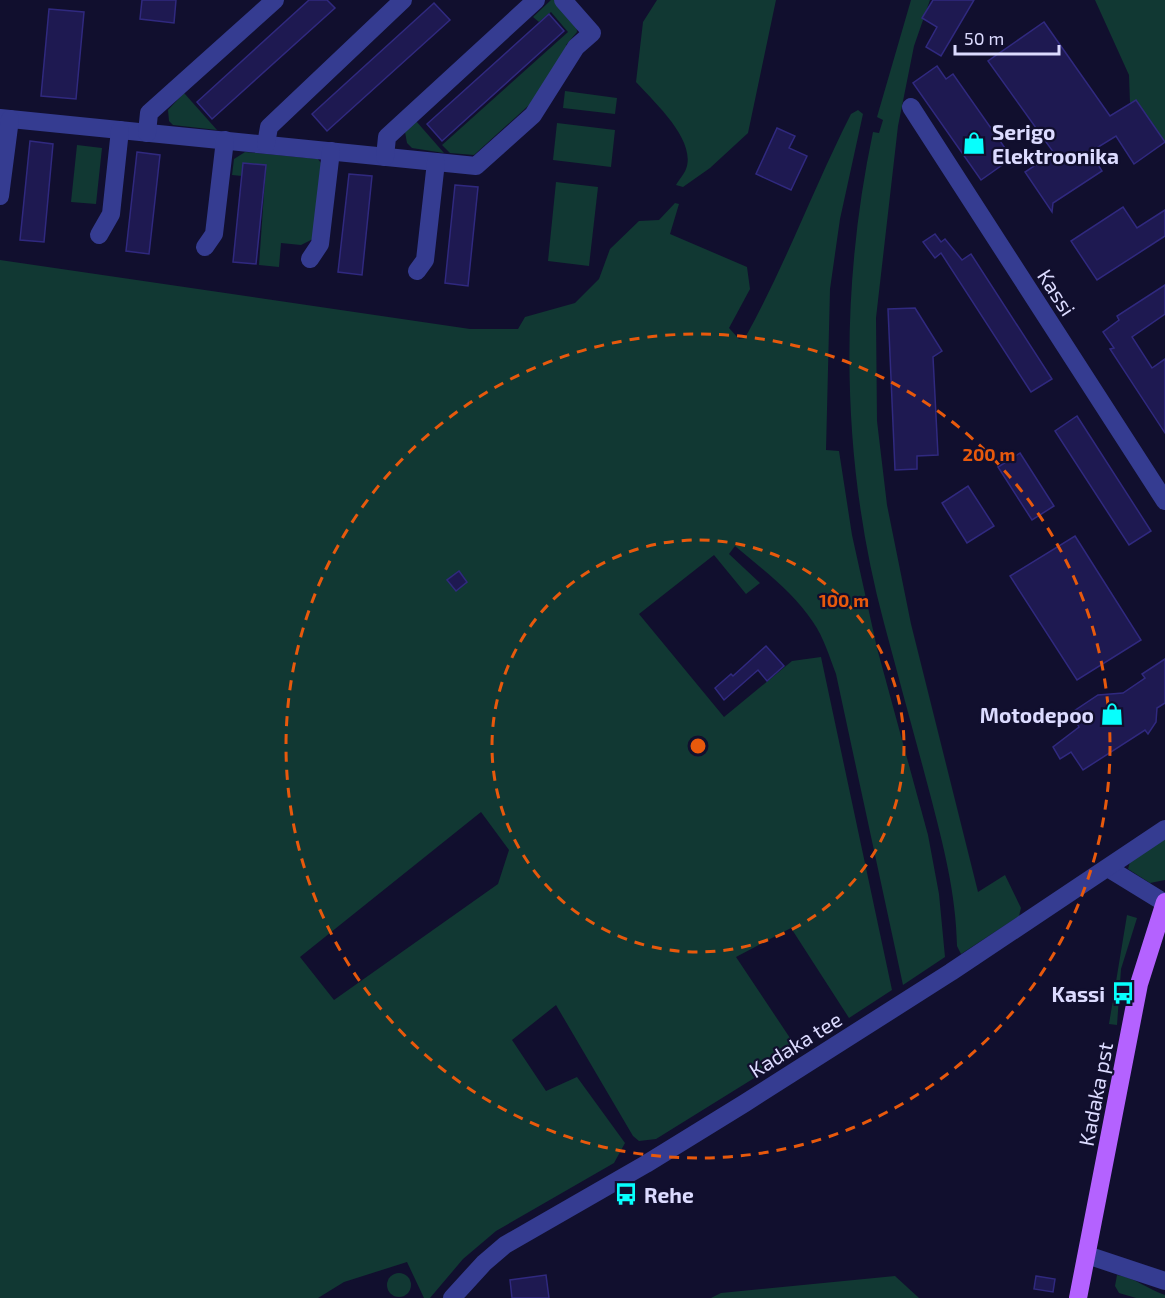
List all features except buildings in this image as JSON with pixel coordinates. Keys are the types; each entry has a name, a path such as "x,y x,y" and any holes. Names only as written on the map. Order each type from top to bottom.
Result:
{"main road":[{"name":"Kadaka pst","path":"1078,1298 1139,984 1165,902"}],"street":[{"path":"147,133 149,113 275,0"},
{"path":"266,144 269,127 403,0"},
{"path":"385,157 387,137 536,0"},
{"path":"0,196 5,119 476,166 533,115 576,47 592,33 563,0"},
{"name":"Kassi","path":"911,107 1165,501"},
{"path":"99,235 111,214 120,130"},
{"path":"205,247 214,234 225,140"},
{"path":"310,259 320,244 331,151"},
{"path":"417,271 424,260 436,162"},
{"name":"Kadaka tee","path":"452,1298 484,1263 505,1245 646,1164 735,1109 1165,829"},
{"path":"1108,868 1150,896 1165,902"},
{"path":"1087,1255 1165,1281"}],"green space":[{"path":"551,0 555,0 576,22 577,32 566,45 570,50 539,96 474,155 450,153 442,145 568,32 551,12 539,22 533,17"},
{"path":"657,0 776,0 748,133 710,168 683,187 676,185 686,169 688,158 685,146 672,122 636,82 643,22"},
{"path":"911,0 930,0 914,46 898,126 876,318 877,421 887,505 911,624 978,892 1005,875 1021,908 1019,916 961,954 957,946 954,907 944,850 870,563 859,501 853,440 850,316 854,254 862,193 873,132 879,133 883,120 877,117"},
{"path":"1095,0 1165,0 1165,142 1136,100 1130,103 1129,75"},
{"path":"565,91 617,98 615,114 563,108"},
{"path":"184,93 217,130 173,125 169,121 168,110"},
{"path":"858,110 863,114 840,219 830,289 826,450 839,451 852,535 877,648 928,835 939,894 945,957 903,985 836,674 829,654 817,628 805,611 777,581 735,546 729,554 760,583 746,594 714,555 639,614 724,717 792,661 821,657 892,990 849,1018 791,928 736,957 798,1050 656,1139 639,1141 633,1136 556,1005 512,1040 546,1091 577,1077 625,1143 614,1163 496,1231 463,1259 430,1298 424,1298 407,1262 344,1282 318,1298 0,1298 0,260 470,329 518,329 525,317 575,303 599,279 610,249 639,221 659,220 675,203 679,204 670,234 747,267 750,289 729,328 739,339 745,338 760,311 851,114","holes":["481,812 509,850 498,884 334,1000 300,957"]},
{"path":"416,121 444,153 412,148 407,143 405,132"},
{"path":"557,123 615,130 611,167 553,160"},
{"path":"77,145 102,148 96,204 71,202"},
{"path":"245,152 318,159 321,163 313,239 301,245 281,243 279,267 259,265 266,165 243,163 242,176 232,175 234,159"},
{"path":"556,182 598,187 589,266 548,261"},
{"path":"1165,838 1165,880 1150,883 1128,869 1130,862"},
{"path":"1127,915 1137,918 1121,969 1117,1025 1109,1024"},
{"path":"399,1273 404,1274 410,1280 410,1290 404,1296 399,1297 394,1296 388,1290 387,1285 388,1280 394,1274"},
{"path":"1117,1275 1165,1295 1165,1298 1136,1298 1119,1293 1115,1286"},
{"path":"895,1276 919,1298 711,1298 721,1293"}],"place":[{"name":"Serigo Elektroonika","path":"974,143"},
{"name":"Motodepoo","path":"1112,714"},
{"name":"Kassi","path":"1123,993"},
{"name":"Rehe","path":"626,1194"}]}
